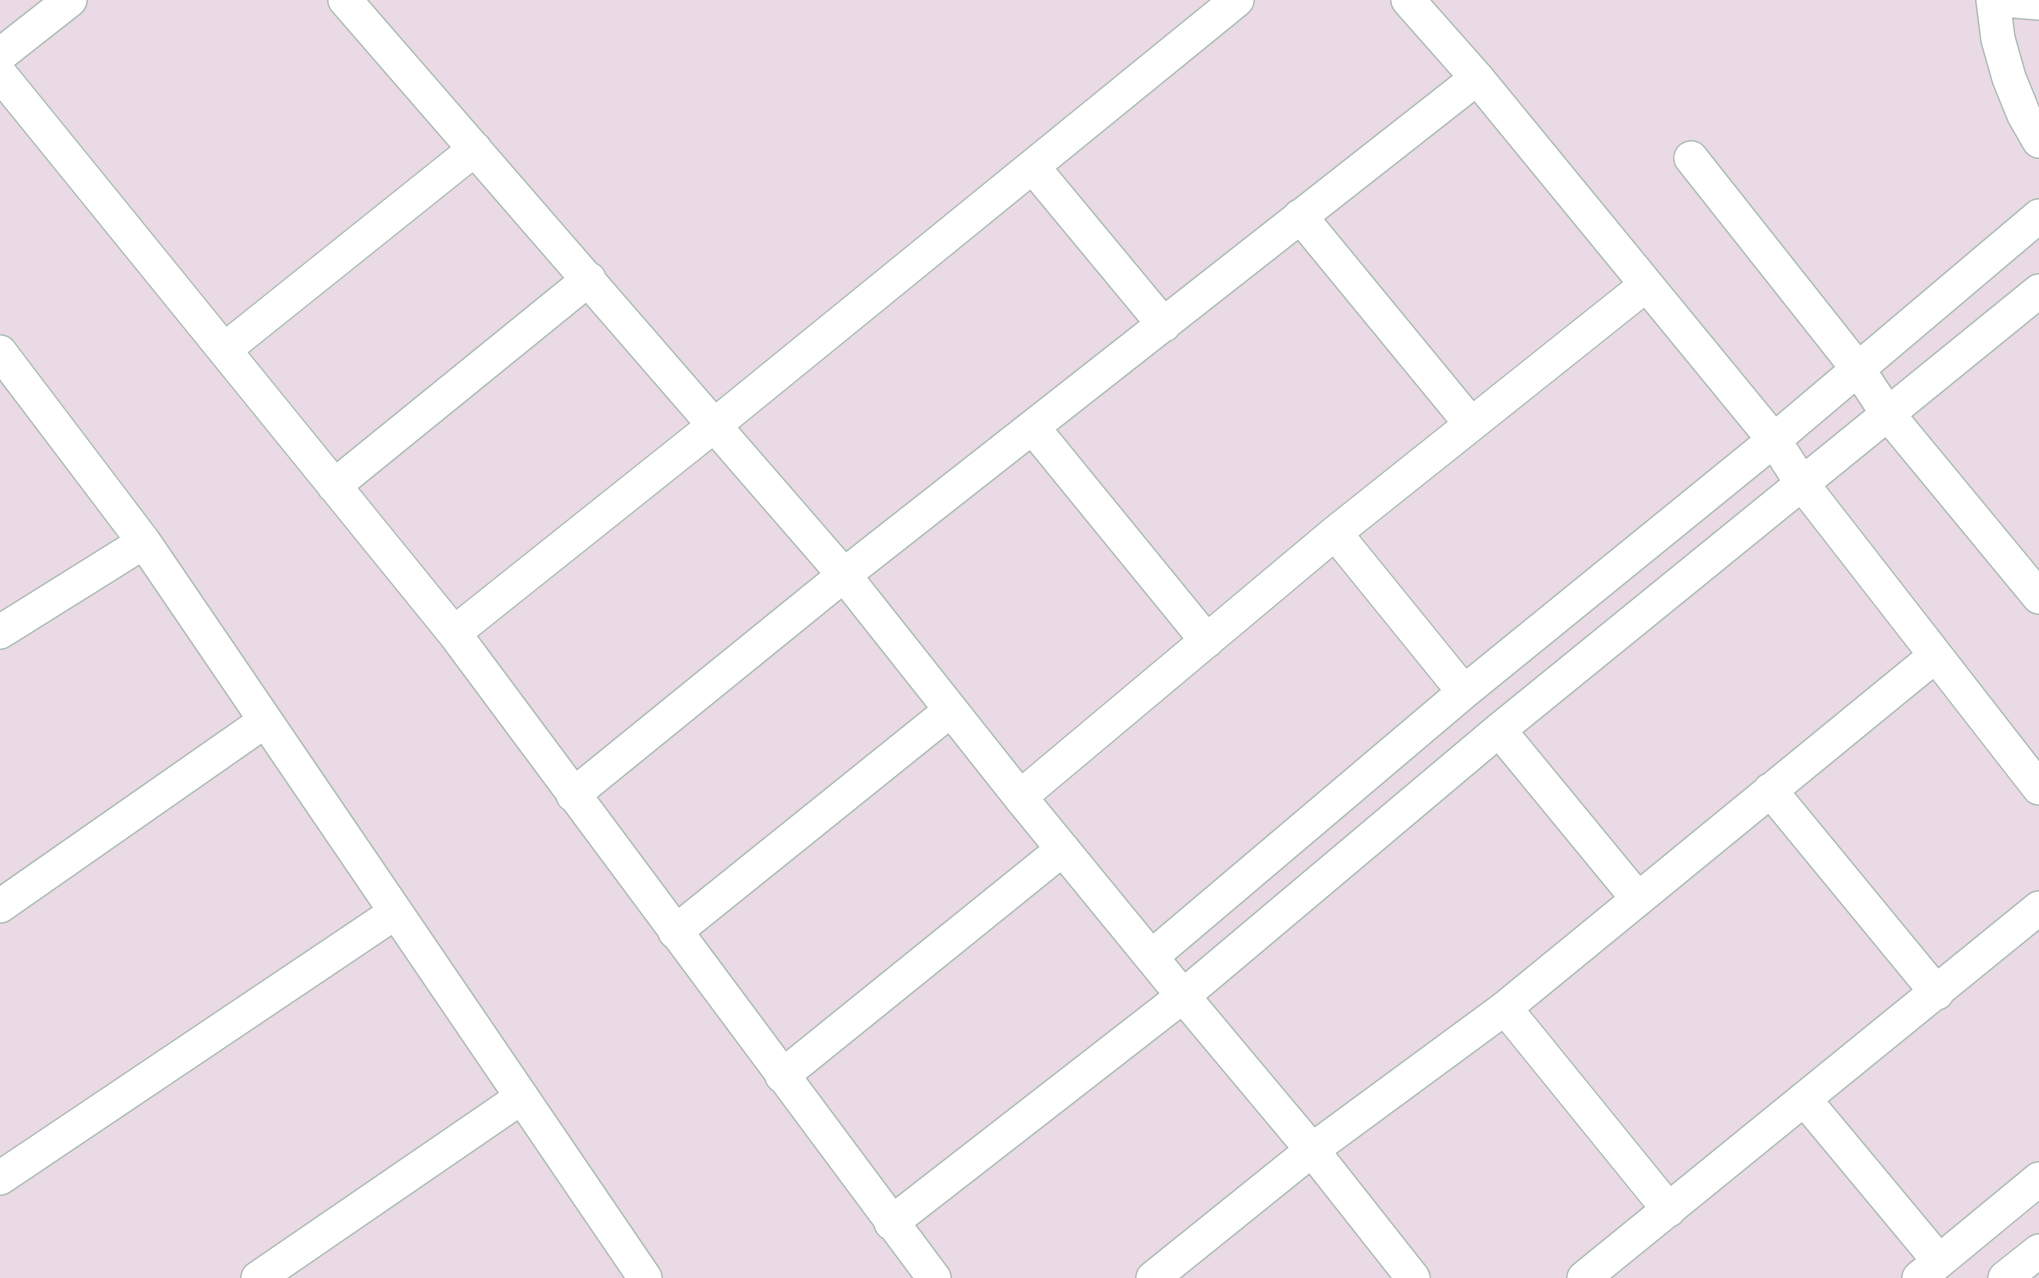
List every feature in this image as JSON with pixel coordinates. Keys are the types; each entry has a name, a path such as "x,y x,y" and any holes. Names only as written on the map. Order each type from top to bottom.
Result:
{"street":[{"path":"0,55 70,0"},
{"path":"345,0 716,424 844,575 1020,797 1150,957 1312,1150 1413,1278"},
{"path":"454,633 716,424 1237,0"},
{"path":"1408,0 1477,78 1773,440 1803,485 2039,788"},
{"path":"1993,0 1998,39 2009,78 2024,115 2039,141"},
{"path":"2003,0 2039,3"},
{"path":"0,74 454,633 933,1278"},
{"path":"573,795 844,575 1034,429 1477,78"},
{"path":"224,350 475,149"},
{"path":"1691,158 1858,369 1887,413 2039,597"},
{"path":"1033,167 1164,325"},
{"path":"1300,216 1471,424"},
{"path":"1150,957 1464,692 1773,440 2039,216"},
{"path":"334,486 589,279"},
{"path":"1020,797 1335,532 1646,285"},
{"path":"891,1223 1183,996 1499,730 2039,291"},
{"path":"0,352 144,542 645,1278"},
{"path":"1034,429 1207,640"},
{"path":"1335,532 1464,692"},
{"path":"0,632 144,542"},
{"path":"1153,1278 1312,1150 1505,1008 1935,656"},
{"path":"675,932 951,710"},
{"path":"0,906 266,721"},
{"path":"1499,730 1638,899"},
{"path":"1770,790 1937,993"},
{"path":"782,1076 1063,849"},
{"path":"1584,1278 2039,908"},
{"path":"0,1178 396,912"},
{"path":"1505,1008 1669,1210"},
{"path":"258,1278 522,1097"},
{"path":"1804,1100 1929,1270 2039,1179"},
{"path":"2005,1278 2039,1251"}]}
